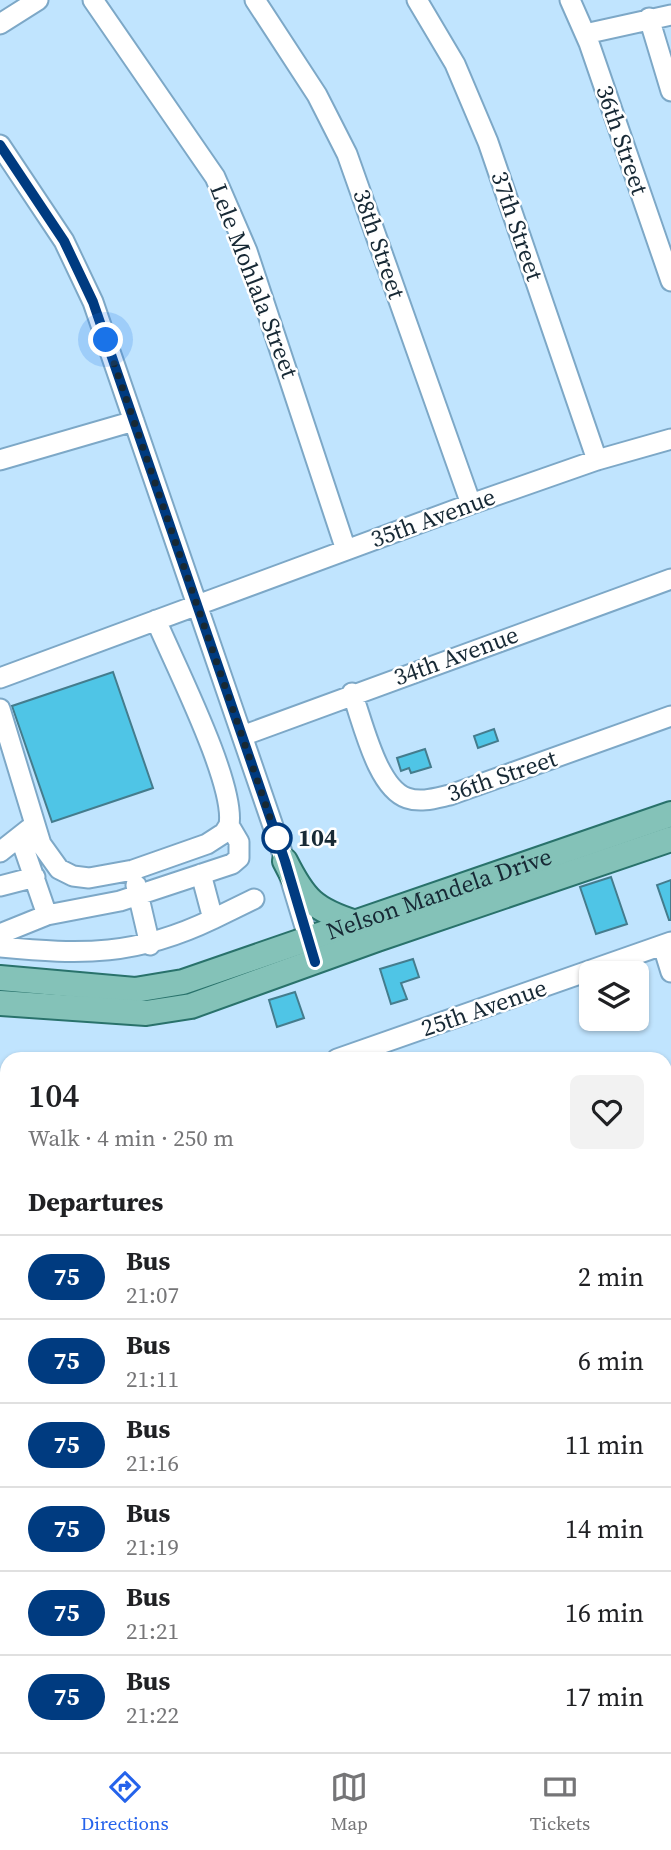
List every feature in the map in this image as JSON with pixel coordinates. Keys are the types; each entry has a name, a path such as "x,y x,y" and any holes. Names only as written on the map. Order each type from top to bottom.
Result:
{"main road":[{"name":"Nelson Mandela Drive","path":"0,978 115,989 161,987 671,814"},
{"name":"Nelson Mandela Drive","path":"0,1003 102,1012 170,1011 671,839"},
{"path":"285,861 310,902 326,913 356,923"}],"street":[{"path":"0,24 38,0"},
{"name":"Lele Mohlala Street","path":"93,0 215,177 252,264 346,550"},
{"name":"38th Street","path":"255,0 317,95 347,154 471,504"},
{"name":"37th Street","path":"418,0 455,64 492,151 597,460"},
{"name":"36th Street","path":"570,0 585,34 671,281"},
{"path":"585,34 671,15"},
{"path":"649,19 671,90"},
{"path":"0,145 74,259 93,302 285,861 315,962"},
{"path":"0,460 134,421"},
{"name":"35th Avenue","path":"156,621 471,504 597,460 671,439"},
{"name":"34th Avenue","path":"242,736 352,693 671,579"},
{"path":"0,934 47,915 94,908 137,895 232,864 239,858 239,842 229,825 229,805 198,713 156,621 8,674 1,717 35,824 50,861 73,876 89,878 133,870 207,844 224,833 229,825"},
{"name":"36th Street","path":"352,693 388,786 409,800 425,801 450,795 671,716"},
{"path":"0,852 35,824"},
{"path":"20,837 47,915"},
{"path":"133,870 150,945"},
{"path":"201,874 213,919"},
{"path":"0,886 35,877"},
{"path":"0,947 86,952 150,945 254,899"},
{"path":"667,944 671,972"},
{"name":"25th Avenue","path":"357,1052 667,944"}],"building":[{"path":"113,672 153,788 52,822 12,706"},
{"path":"494,729 498,741 478,748 474,736"},
{"path":"425,749 431,767 411,773 409,768 401,771 397,758"},
{"path":"611,877 627,924 596,934 580,887"},
{"path":"671,880 671,920 669,920 657,885"},
{"path":"413,959 419,977 401,983 407,999 391,1004 380,969"},
{"path":"295,992 304,1018 277,1027 269,1000"}],"bus line":[{"name":"75","path":"0,145 64,241 93,302 285,861 315,962"}],"place":[{"name":"104","path":"277,838"}],"route":[{"path":"106,340 277,838"}]}
